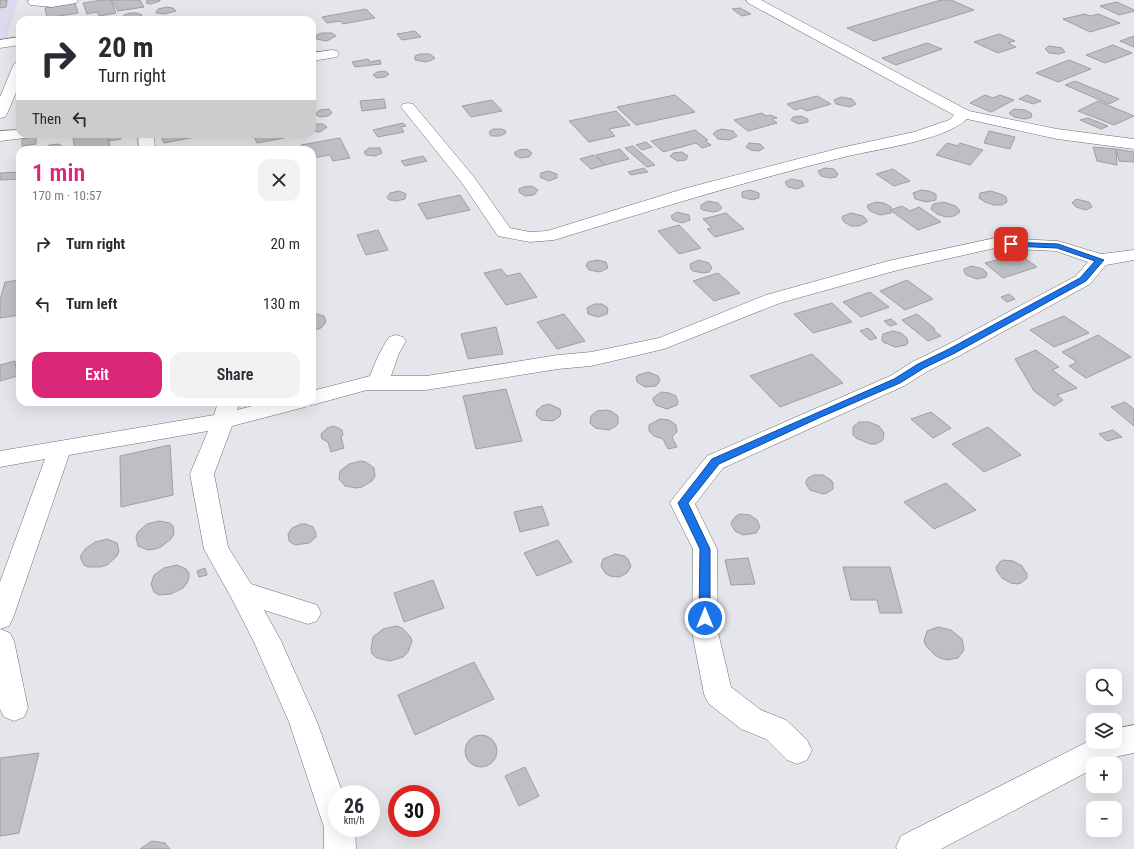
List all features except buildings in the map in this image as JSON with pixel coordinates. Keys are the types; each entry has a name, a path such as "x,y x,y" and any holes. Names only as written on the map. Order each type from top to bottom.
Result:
{"street":[{"path":"28,13 27,7 35,1 52,3 72,0"},
{"path":"752,0 964,114 1057,134 1134,144"},
{"path":"0,44 16,42"},
{"path":"316,56 332,54"},
{"path":"0,114 16,76"},
{"path":"408,107 468,180 504,232 530,237 548,236 689,192 840,153 918,136 954,123 964,114"},
{"path":"0,136 16,135"},
{"path":"316,397 367,383 426,383 558,362 591,360 664,343 773,299 894,265 995,243 1058,246 1100,260 1134,255"},
{"path":"797,750 776,728 751,720 718,694 705,632 705,549 682,503 715,462 797,424 897,381 921,366 952,351 1083,280 1100,260"},
{"path":"378,383 388,353 396,341"},
{"path":"0,459 60,449 226,412 269,406"},
{"path":"226,412 202,474 216,549 242,592 267,641 303,722 328,796"},
{"path":"0,618 60,449"},
{"path":"242,592 308,612"},
{"path":"0,641 14,708"},
{"path":"912,847 1114,743 1134,740"},
{"path":"339,837 340,849"}],"shaded area":[{"path":"0,0 18,0 7,38 0,40"}],"route":[{"path":"705,618 705,549 682,503 715,462 897,381 921,366 952,351 1083,280 1100,260 1058,246 1011,244"}]}
